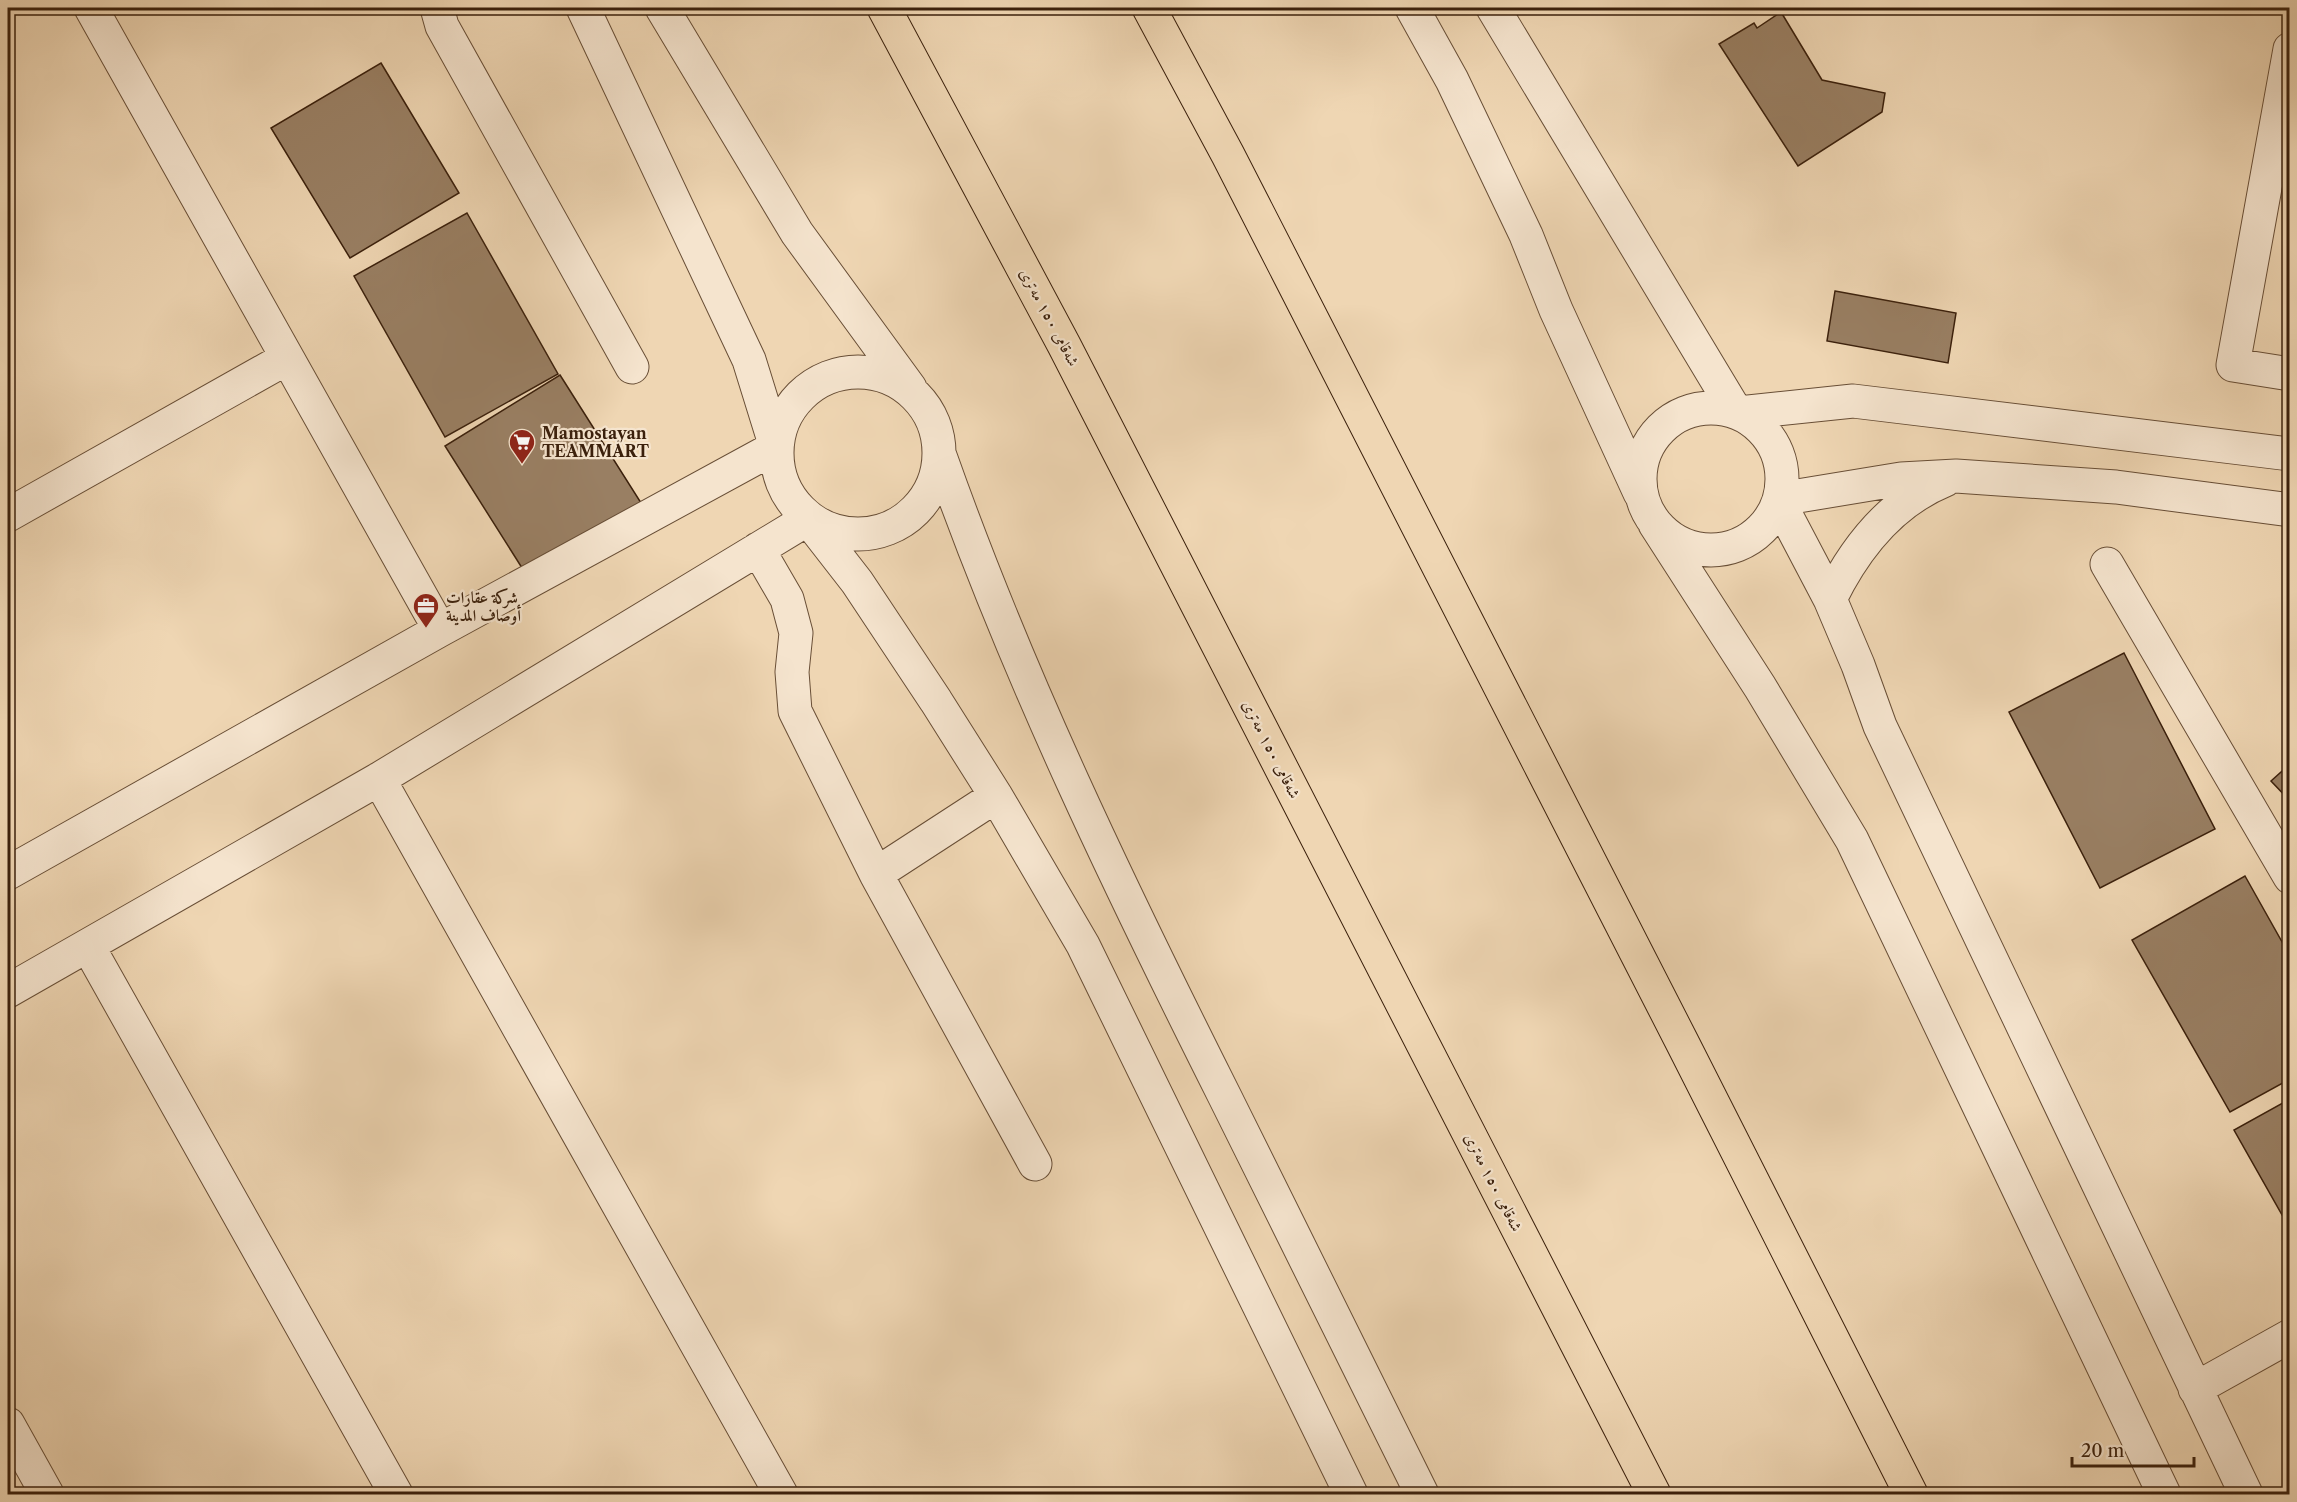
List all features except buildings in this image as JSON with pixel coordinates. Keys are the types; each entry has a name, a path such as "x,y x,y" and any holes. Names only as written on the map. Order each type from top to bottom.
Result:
{"highway":[{"name":"شەقامی ١٥٠ مەتری","path":"884,8 1064,345 1654,1494"},
{"path":"1149,8 1239,176 1688,1052 1911,1494"}],"street":[{"path":"91,8 440,630"},
{"path":"437,8 442,26 632,368"},
{"path":"583,8 749,360 776,447 777,468 783,487 857,582 996,796 1083,945 1351,1494"},
{"path":"662,8 797,233 929,412 938,433 940,456 966,529 1035,698 1135,917 1422,1494"},
{"path":"1412,8 1452,80 1526,235 1556,310 1646,510 1760,687 1852,840 2164,1494"},
{"path":"1493,8 1737,412"},
{"path":"2289,49 2233,365 2289,374"},
{"path":"8,515 287,358"},
{"path":"8,873 440,630 776,447 782,422 795,399 816,382 841,373 867,372 893,379 915,394"},
{"path":"1737,412 1853,400 2289,454"},
{"path":"1640,493 1639,472 1645,450 1656,432 1673,418 1693,409 1715,407 1737,412 1757,424 1771,439 1780,458 1783,479 1780,500 1769,521 1754,537 1735,547 1713,551 1692,548 1672,539 1656,524"},
{"path":"808,519 831,531 856,535 882,531 904,521 923,503 935,480 940,456"},
{"path":"1780,500 1901,479 1956,476 2116,487 2289,510"},
{"path":"1830,599 1841,576 1864,541 1906,502 1929,486 1956,476"},
{"path":"1780,500 1830,599 1858,665 1880,726 2246,1494"},
{"path":"8,991 379,779 808,519"},
{"path":"758,549 787,599 796,633 792,672 795,711 876,874 1035,1164"},
{"path":"2107,564 2289,877"},
{"path":"379,779 781,1494"},
{"path":"876,874 996,796"},
{"path":"88,946 396,1494"},
{"path":"2195,1389 2289,1336"},
{"path":"8,1424 47,1494"}],"place":[{"name":"Mamostayan TEAMMART","path":"522,465"},
{"name":"شركة عقارات أوصاف المدينة","path":"426,629"}]}
